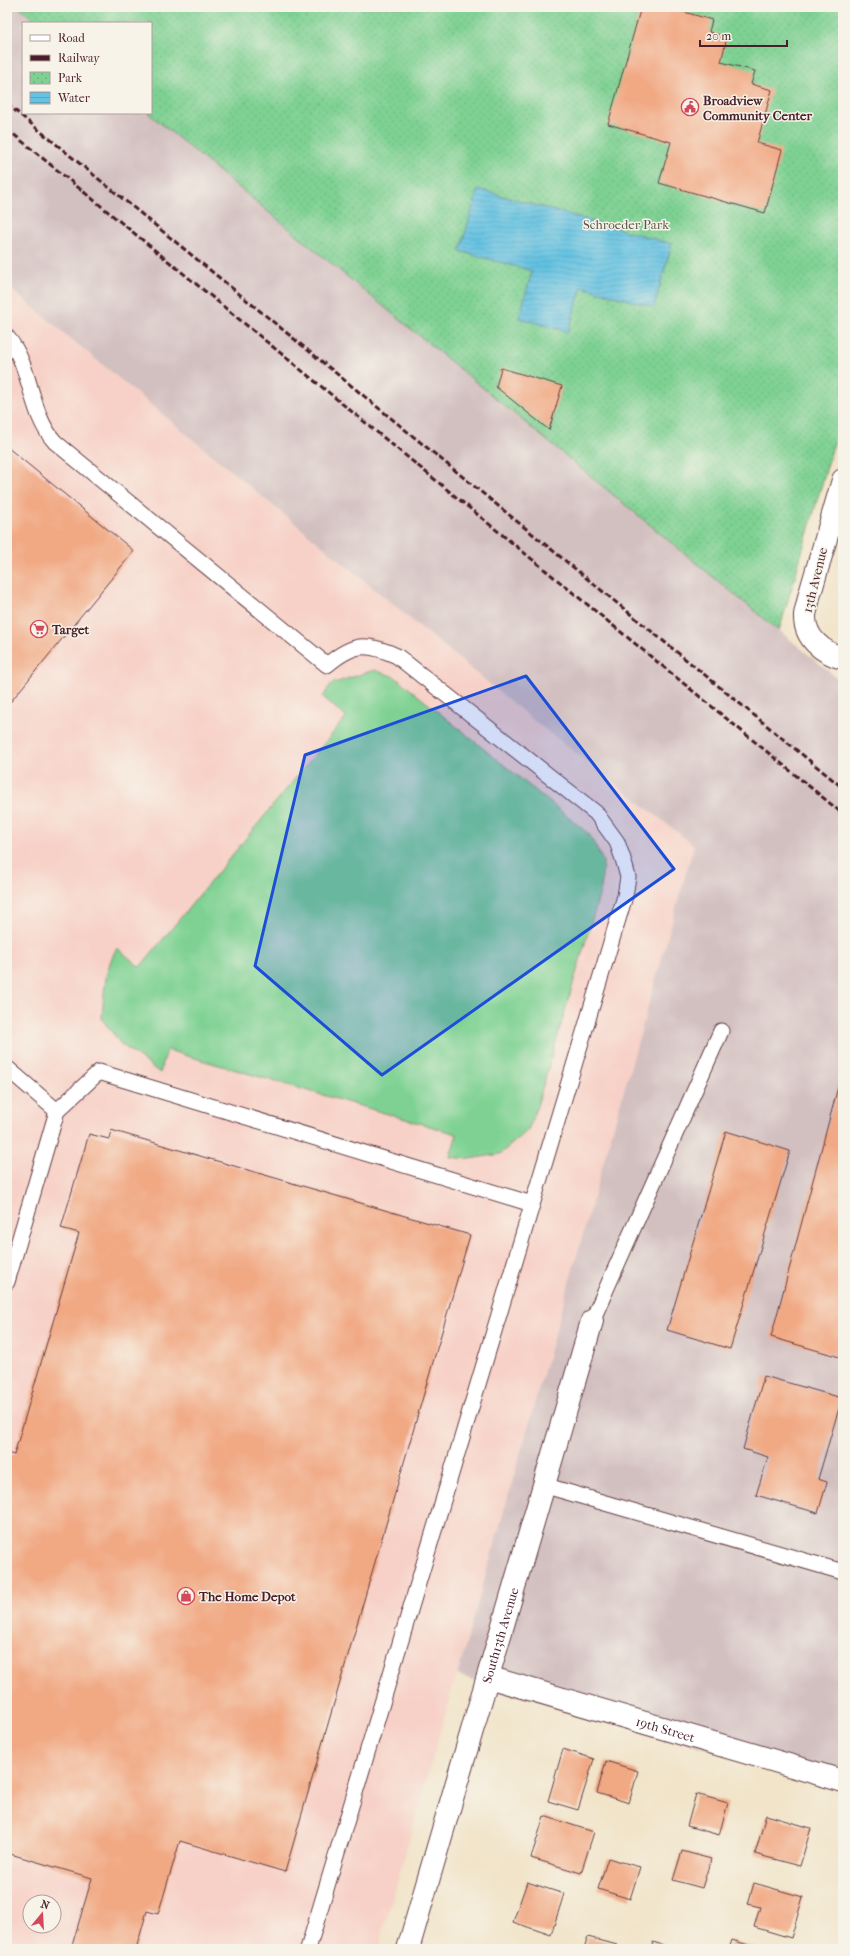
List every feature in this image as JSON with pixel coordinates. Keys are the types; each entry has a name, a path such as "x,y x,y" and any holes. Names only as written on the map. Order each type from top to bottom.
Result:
{"street":[{"name":"13th Avenue","path":"843,480 809,597 805,616 809,634 820,648 843,658"},
{"name":"South13th Avenue","path":"408,1949 592,1321"},
{"name":"19th Street","path":"488,1677 843,1781"}],"lane":[{"path":"7,337 15,346 22,361 40,419 46,432 61,447 327,665 342,653 359,646 379,648 397,656 596,813 617,842 628,878 625,896 308,1949"},
{"path":"592,1321 721,1031"},
{"path":"7,1068 57,1111"},
{"path":"7,1282 57,1111 98,1072 532,1204"},
{"path":"543,1485 843,1572"}],"highlighted area":[{"path":"526,676 674,869 382,1075 255,966 305,755"}],"shaded area":[{"path":"7,7 19,7 37,22 22,22 22,114 149,114 843,683 843,1789 457,1675 694,845 533,720 7,286"},
{"path":"7,286 533,720 694,845 378,1949 7,1949"}],"green space":[{"name":"Schroeder Park","path":"19,7 843,7 843,412 779,631 149,114 152,114 152,22 37,22"},
{"path":"374,670 395,677 589,834 603,861 601,889 537,1106 528,1130 500,1154 469,1159 450,1157 457,1134 167,1050 160,1073 121,1044 102,1019 107,973 117,948 140,967 346,717 323,697 331,684"}],"water":[{"path":"478,189 672,244 654,307 582,287 568,332 519,318 532,271 460,251"}],"building":[{"name":"Broadview Community Center","path":"641,7 667,7 712,20 709,32 727,37 721,62 755,71 751,84 772,90 757,143 782,150 765,213 659,183 671,142 608,124"},
{"path":"501,368 562,386 549,430 496,387"},
{"name":"Target","path":"7,447 134,551 7,706"},
{"path":"838,1087 843,1088 843,1358 771,1337"},
{"name":"The Home Depot","path":"111,1130 470,1235 285,1872 180,1841 158,1914 147,1911 136,1949 71,1949 92,1878 7,1853 7,1453 14,1455 79,1233 61,1228 89,1134 109,1139"},
{"path":"726,1131 790,1151 730,1349 667,1330"},
{"path":"764,1376 842,1398 818,1479 827,1482 818,1513 756,1495 768,1457 743,1449"},
{"path":"563,1749 594,1759 578,1810 548,1801"},
{"path":"606,1761 638,1771 629,1803 597,1793"},
{"path":"696,1794 728,1803 719,1835 687,1826"},
{"path":"766,1815 811,1828 800,1866 755,1854"},
{"path":"544,1816 594,1832 581,1873 531,1858"},
{"path":"682,1851 711,1859 702,1888 673,1880"},
{"path":"608,1858 640,1867 630,1899 598,1889"},
{"path":"527,1882 564,1894 551,1935 513,1922"},
{"path":"754,1883 803,1897 791,1938 754,1927 760,1907 748,1904"},
{"path":"588,1937 617,1945 616,1949 584,1949"},
{"path":"732,1940 761,1949 729,1949"},
{"path":"653,1942 676,1949 651,1949"}],"railway":[{"path":"7,104 843,788"},
{"path":"7,129 843,814"}],"place":[{"name":"Broadview Community Center","path":"690,107"},
{"name":"Target","path":"39,629"},
{"name":"The Home Depot","path":"186,1596"}]}
